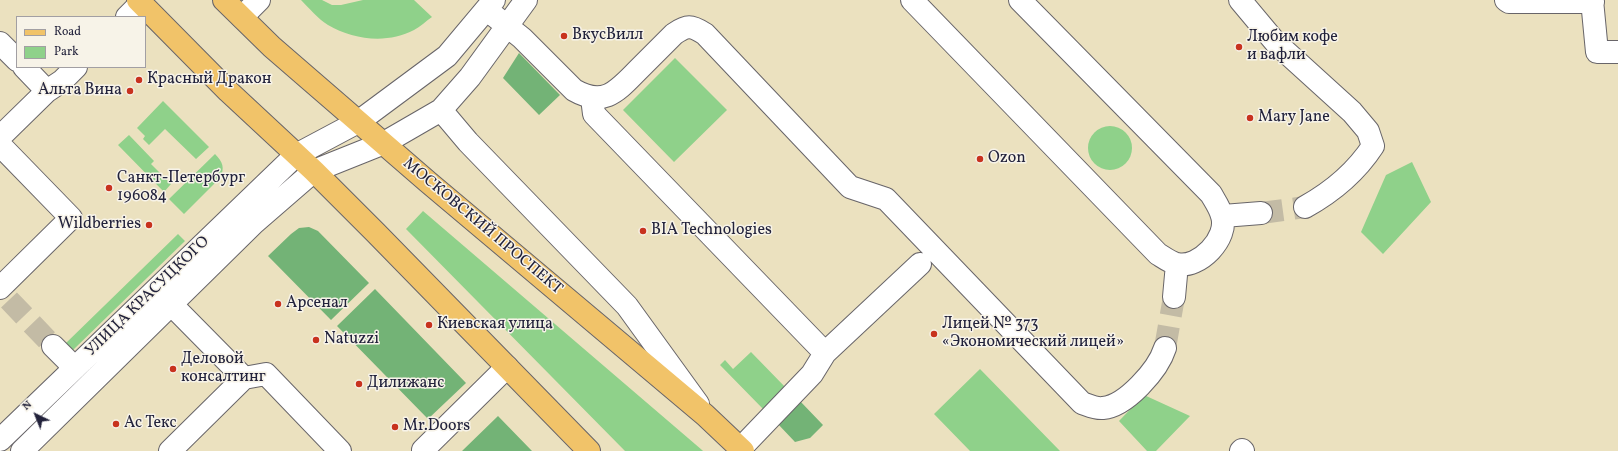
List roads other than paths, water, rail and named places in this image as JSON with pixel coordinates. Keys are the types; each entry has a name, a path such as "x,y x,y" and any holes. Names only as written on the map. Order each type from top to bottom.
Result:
{"main road":[{"name":"МОСКОВСКИЙ ПРОСПЕКТ","path":"224,0 272,47 358,122 705,415 742,450"},
{"path":"135,7 145,16"},
{"path":"146,17 314,171 589,451"}],"street":[{"path":"242,17 259,0"},
{"path":"314,171 384,143 441,110 470,77 526,0"},
{"path":"912,0 1158,254 1176,264 1193,264 1211,250 1222,234 1223,216 1211,194 1020,0"},
{"path":"1240,0 1276,43 1352,112 1368,131 1373,146 1365,159 1326,195 1305,207"},
{"path":"1506,0 1509,2 1592,1 1597,52 1618,52"},
{"path":"296,155 358,122 447,56 490,5 508,25 574,90 592,98 605,96 618,91 674,34 684,27 695,27 705,34 850,188 886,199 1082,403 1102,408 1117,404 1145,382 1162,357 1165,348"},
{"path":"0,43 16,59"},
{"path":"25,68 47,91"},
{"path":"0,137 47,91 75,68"},
{"path":"592,98 594,114 826,353"},
{"path":"441,110 468,142 627,306 705,415"},
{"path":"0,145 71,218 3,293"},
{"name":"УЛИЦА КРАСУЦКОГО","path":"0,440 296,155"},
{"name":"УЛИЦА КРАСУЦКОГО","path":"22,451 254,223 314,171"},
{"path":"1223,216 1261,213"},
{"path":"742,450 812,374 826,353 920,264"},
{"path":"1174,297 1176,264"},
{"path":"156,289 244,378"},
{"path":"53,346 74,368"},
{"path":"423,450 508,367"},
{"path":"170,451 244,378 266,374 340,451"},
{"path":"0,446 5,451"}],"tunnel":[{"path":"1261,213 1305,207"},
{"path":"1165,348 1174,297"},
{"path":"9,300 53,346"}],"place":[{"name":"ВкусВилл","path":"564,36"},
{"name":"Любим кофе и вафли","path":"1239,47"},
{"name":"Красный Дракон","path":"139,80"},
{"name":"Альта Вина","path":"130,91"},
{"name":"Mary Jane","path":"1250,118"},
{"name":"Ozon","path":"980,159"},
{"name":"Санкт-Петербург 196084","path":"109,188"},
{"name":"Wildberries","path":"149,225"},
{"name":"BIA Technologies","path":"643,231"},
{"name":"Арсенал","path":"278,304"},
{"name":"Киевская улица","path":"429,325"},
{"name":"Лицей № 373 «Экономический лицей»","path":"934,334"},
{"name":"Natuzzi","path":"316,340"},
{"name":"Деловой консалтинг","path":"173,369"},
{"name":"Дилижанс","path":"359,384"},
{"name":"Ас Текс","path":"116,424"},
{"name":"Mr.Doors","path":"395,427"}]}
